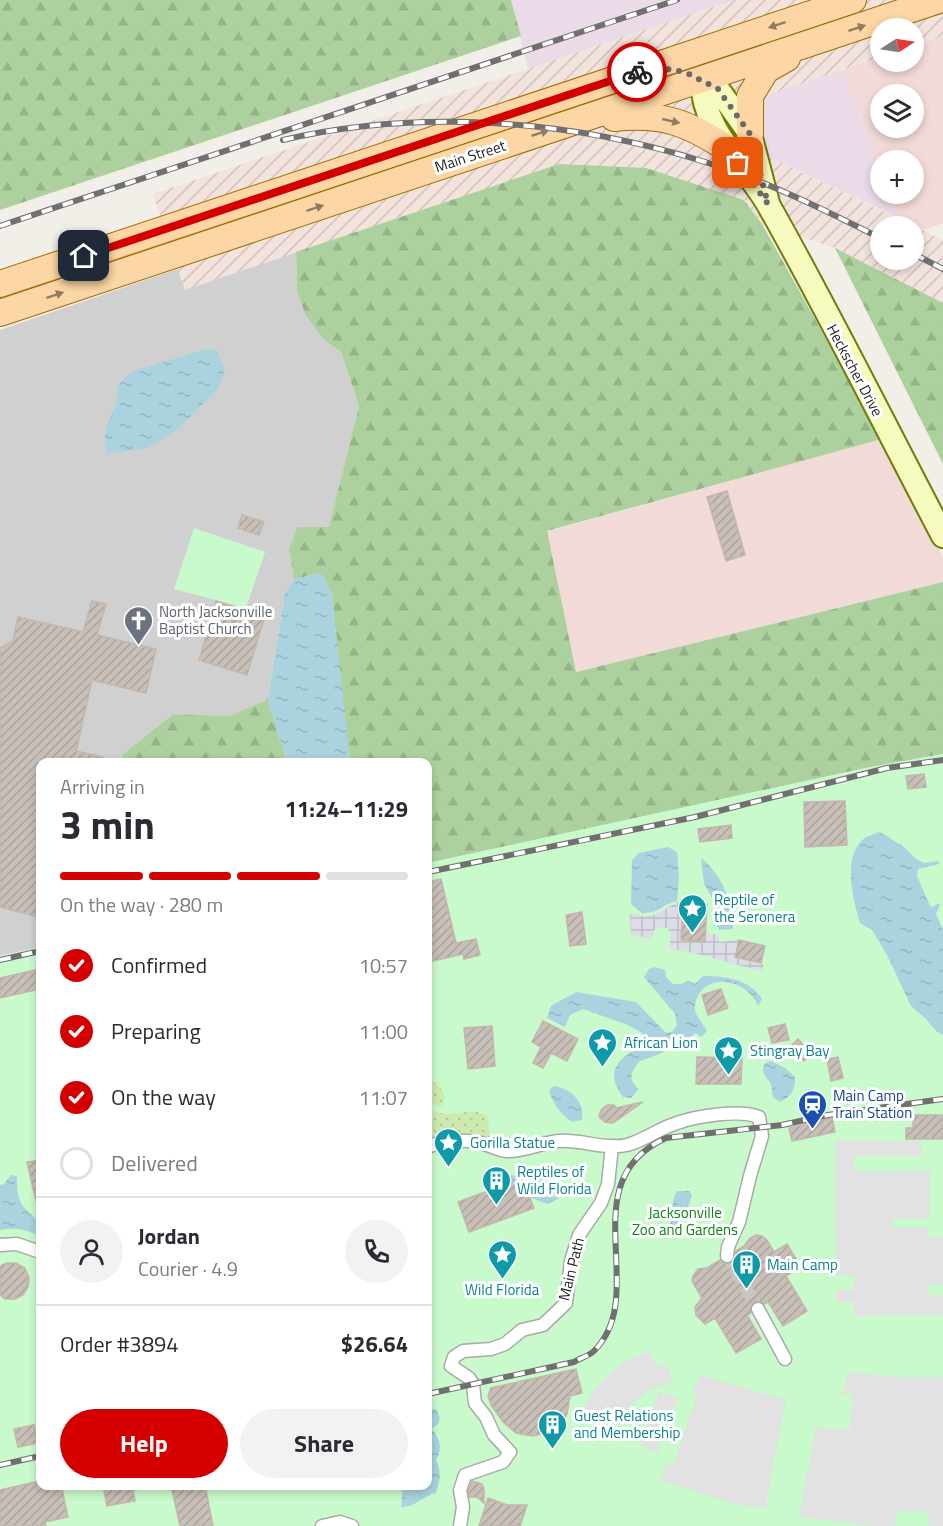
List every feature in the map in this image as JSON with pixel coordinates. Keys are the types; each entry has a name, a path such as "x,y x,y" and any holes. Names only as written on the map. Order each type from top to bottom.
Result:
{"main road":[{"name":"Main Street","path":"0,284 853,0"},
{"name":"Main Street","path":"0,313 939,0"},
{"path":"651,67 675,70 702,80 709,65 727,42"},
{"path":"750,134 750,96 766,70 814,42"},
{"name":"Heckscher Drive","path":"768,204 750,134 718,89 702,80 706,108 726,148 768,204 943,536"},
{"path":"572,122 649,116 700,130 726,148"},
{"path":"251,200 260,226"}],"street":[{"path":"432,1146 453,1141 477,1142 506,1151 534,1148 557,1141 612,1146 627,1144 678,1122 741,1113 752,1114 759,1117 762,1137 739,1222 728,1246 727,1256"},
{"name":"Main Path","path":"460,1526 463,1507 460,1490 465,1475 503,1462 510,1452 494,1435 486,1417 476,1403 473,1384 469,1378 451,1366 454,1357 463,1351 492,1348 505,1344 522,1329 543,1325 566,1303 571,1262 579,1235 601,1203 608,1184 612,1146"},
{"path":"0,1245 17,1244 36,1251"},
{"path":"758,1309 785,1359"},
{"path":"322,1526 340,1522 352,1526"}],"shaded area":[{"path":"511,0 734,0 528,69"},
{"path":"734,0 943,0 943,36 924,43 924,18 870,18 870,60 705,116 716,137 767,156 893,216 870,216 870,266 835,248 762,224 744,199 559,164 185,290 153,194"},
{"path":"943,36 943,223 924,230 924,216 898,216 894,204 924,204 924,150 872,150 842,70 870,60 870,72 924,72 924,43"},
{"path":"842,70 872,150 870,150 870,204 894,204 898,216 895,216 767,156 755,116 756,98"},
{"path":"924,231 943,240 943,303 878,270 924,270"},
{"name":"North Jacksonville Baptist Church","path":"296,252 297,290 323,339 341,352 359,406 329,528 297,527 289,549 294,579 285,592 268,699 230,716 173,714 123,754 122,758 36,758 36,948 0,956 0,330 178,269 185,289"},
{"path":"882,439 943,557 943,582 576,672 546,532"},
{"path":"677,902 683,904 681,940 705,942 706,933 718,935 719,942 739,940 735,957 764,965 760,971 694,953 669,949 671,933 667,928 660,927 654,930 652,939 631,935 630,914 655,915"},
{"path":"835,1140 921,1141 922,1156 854,1156 854,1171 930,1171 929,1219 893,1219 892,1227 929,1228 929,1238 943,1238 943,1285 928,1285 927,1295 943,1295 943,1315 854,1316 854,1302 836,1302 836,1290 854,1290 854,1276 836,1276"},
{"path":"650,1351 656,1367 668,1366 672,1382 658,1386 644,1394 623,1413 611,1435 604,1432 590,1443 597,1423 580,1415 593,1391 625,1361"},
{"path":"848,1372 897,1377 943,1377 943,1526 929,1526 928,1512 895,1511 895,1526 872,1526 799,1517 816,1427 849,1431 853,1394 843,1395"},
{"path":"700,1375 786,1400 765,1509 732,1503 660,1480 667,1464 673,1466 697,1395 693,1393"},
{"path":"659,1392 678,1399 665,1424 658,1444 659,1453 639,1445"}],"green space":[{"path":"0,0 511,0 521,36 0,210"},
{"path":"559,164 646,168 744,200 762,224 882,439 547,531 576,672 943,582 943,754 866,768 432,862 432,758 349,758 332,596 322,573 294,579 289,549 297,527 329,527 359,406 341,352 323,339 305,314 297,290 296,252"},
{"path":"835,248 870,266 870,270 878,270 943,303 943,464"},
{"path":"194,528 265,552 246,608 174,589"},
{"path":"268,699 286,758 122,758 123,754 173,714 230,716"},
{"name":"Jacksonville Zoo and Gardens","path":"943,754 943,1526 0,1526 0,956 36,948 36,1490 432,1490 432,862 866,768"},
{"path":"432,1081 444,1095 444,1103 440,1107 432,1104"},
{"path":"432,1110 447,1114 474,1112 487,1116 490,1137 488,1140 432,1142"}],"water":[{"path":"206,349 217,350 225,370 218,389 175,432 147,448 108,454 105,435 116,404 118,385 131,372"},
{"path":"322,573 332,596 350,758 286,758 268,699 285,592 294,579"},
{"path":"880,832 924,863 939,861 939,864 918,869 917,876 930,906 933,907 939,903 940,905 936,914 943,930 943,1034 937,1032 911,1006 887,955 872,930 860,923 852,890 851,866 858,845 866,837"},
{"path":"668,847 677,852 679,876 677,901 653,912 642,913 631,904 632,860 639,853"},
{"path":"701,858 715,872 725,890 731,909 733,929 719,930 714,901 704,884"},
{"path":"655,967 665,970 666,977 673,984 688,981 695,984 703,976 728,978 751,987 762,999 758,1006 747,991 730,983 712,983 704,988 697,998 695,1008 707,1031 701,1037 696,1033 655,1056 640,1061 632,1075 633,1082 639,1089 631,1098 623,1097 617,1088 614,1072 627,1054 643,1044 642,1033 628,1025 583,1009 570,1015 565,1027 547,1018 551,1006 576,992 636,1002 666,1033 672,1032 677,1025 675,1014 644,977 649,969"},
{"path":"771,1061 785,1068 795,1077 792,1092 780,1102 773,1097 771,1084 763,1071 765,1063"},
{"path":"554,1086 576,1097 581,1108 582,1120 572,1122 558,1108 549,1090"},
{"path":"11,1175 17,1176 21,1202 36,1219 36,1234 21,1230 0,1230 0,1185 4,1184"},
{"path":"508,1175 536,1177 549,1181 557,1189 558,1199 547,1204 531,1198 524,1181 506,1188 503,1178"},
{"path":"677,1191 689,1191 692,1195 685,1217 680,1220 682,1228 677,1234 668,1228"},
{"path":"432,1409 436,1409 440,1418 438,1424 432,1429"},
{"path":"432,1429 440,1444 436,1460 440,1473 436,1493 411,1505 401,1507 403,1490 432,1490"}],"building":[{"path":"727,491 745,555 726,561 707,497"},
{"path":"242,515 264,522 259,535 238,528"},
{"path":"92,601 106,604 97,635 156,649 146,693 92,680 76,751 103,758 36,758 35,916 0,907 0,648 13,641 18,617 83,632"},
{"path":"216,601 265,616 247,675 199,660"},
{"path":"924,774 926,787 908,789 906,776"},
{"path":"845,801 847,845 805,847 804,802"},
{"path":"731,825 732,838 700,842 698,829"},
{"path":"441,879 456,943 476,939 480,955 464,959 463,954 432,961 432,881"},
{"path":"683,904 707,905 705,942 681,940"},
{"path":"582,912 586,944 570,946 566,915"},
{"path":"739,940 765,946 761,963 735,957"},
{"path":"36,970 36,990 0,998 0,978"},
{"path":"721,989 728,1008 708,1015 702,995"},
{"path":"543,1021 578,1039 567,1061 551,1053 543,1068 533,1063 541,1047 532,1042"},
{"path":"785,1024 789,1040 772,1043 768,1028"},
{"path":"492,1026 495,1066 468,1069 464,1028"},
{"path":"798,1039 811,1054 804,1061 790,1047"},
{"path":"697,1057 742,1058 741,1084 696,1084"},
{"path":"838,1057 843,1078 831,1081 827,1059"},
{"path":"643,1102 613,1123 605,1122 599,1117 601,1110 607,1105 614,1105 616,1108"},
{"path":"913,1115 943,1115 943,1139 906,1139 906,1128 913,1128"},
{"name":"Main Camp Train Station","path":"832,1118 835,1132 792,1141 789,1128"},
{"path":"36,1161 36,1201 27,1162"},
{"name":"Reptiles of Wild Florida","path":"524,1182 534,1208 469,1232 458,1202 493,1189 494,1193"},
{"name":"Main Camp","path":"756,1235 767,1240 774,1252 787,1244 801,1267 786,1276 807,1311 783,1326 768,1302 765,1304 759,1301 754,1302 750,1308 751,1313 747,1315 761,1339 736,1353 715,1318 705,1324 696,1315 695,1307 702,1298 692,1281 698,1269 707,1268 720,1260 726,1264 731,1263 736,1251"},
{"path":"16,1263 25,1268 29,1278 28,1287 23,1295 15,1299 5,1299 0,1295 0,1266"},
{"path":"576,1369 582,1393 570,1396 567,1414 560,1426 552,1432 532,1436 516,1433 503,1422 491,1405 488,1396 491,1388"},
{"path":"34,1425 36,1443 18,1447 14,1429"},
{"path":"472,1481 482,1484 484,1503 477,1497 470,1497 468,1491"},
{"path":"36,1482 36,1490 62,1490 68,1517 45,1522 46,1526 0,1526 0,1490"},
{"path":"104,1490 133,1490 135,1501 107,1506"},
{"path":"172,1490 206,1490 213,1526 180,1526"},
{"path":"488,1498 507,1505 527,1505 520,1526 479,1526"}],"tunnel":[{"path":"727,1256 758,1309"}],"railway":[{"path":"0,226 677,0"},
{"path":"283,140 335,130 388,124 441,122 495,123 602,136 654,148 728,170 794,196 870,233"},
{"path":"924,259 943,269"},
{"path":"432,871 695,817 887,768 943,760"},
{"path":"0,960 36,952"},
{"path":"432,1393 574,1362 594,1351 610,1327 616,1299 616,1209 622,1182 637,1157 666,1138 782,1125 828,1115 943,1099"},
{"path":"0,1465 36,1457"}],"way so far":[{"path":"637,72 651,67 675,70 687,73 718,89 750,134 768,204 738,163"}],"place":[{"name":"North Jacksonville Baptist Church","path":"138,646"},
{"name":"Reptile of the Seronera","path":"693,934"},
{"name":"African Lion","path":"603,1068"},
{"name":"Stingray Bay","path":"729,1076"},
{"name":"Main Camp Train Station","path":"812,1130"},
{"name":"Gorilla Statue","path":"449,1168"},
{"name":"Reptiles of Wild Florida","path":"496,1206"},
{"name":"Wild Florida","path":"502,1280"},
{"name":"Main Camp","path":"746,1290"},
{"name":"Guest Relations and Membership","path":"553,1450"}],"route":[{"path":"84,256 637,72"}]}
